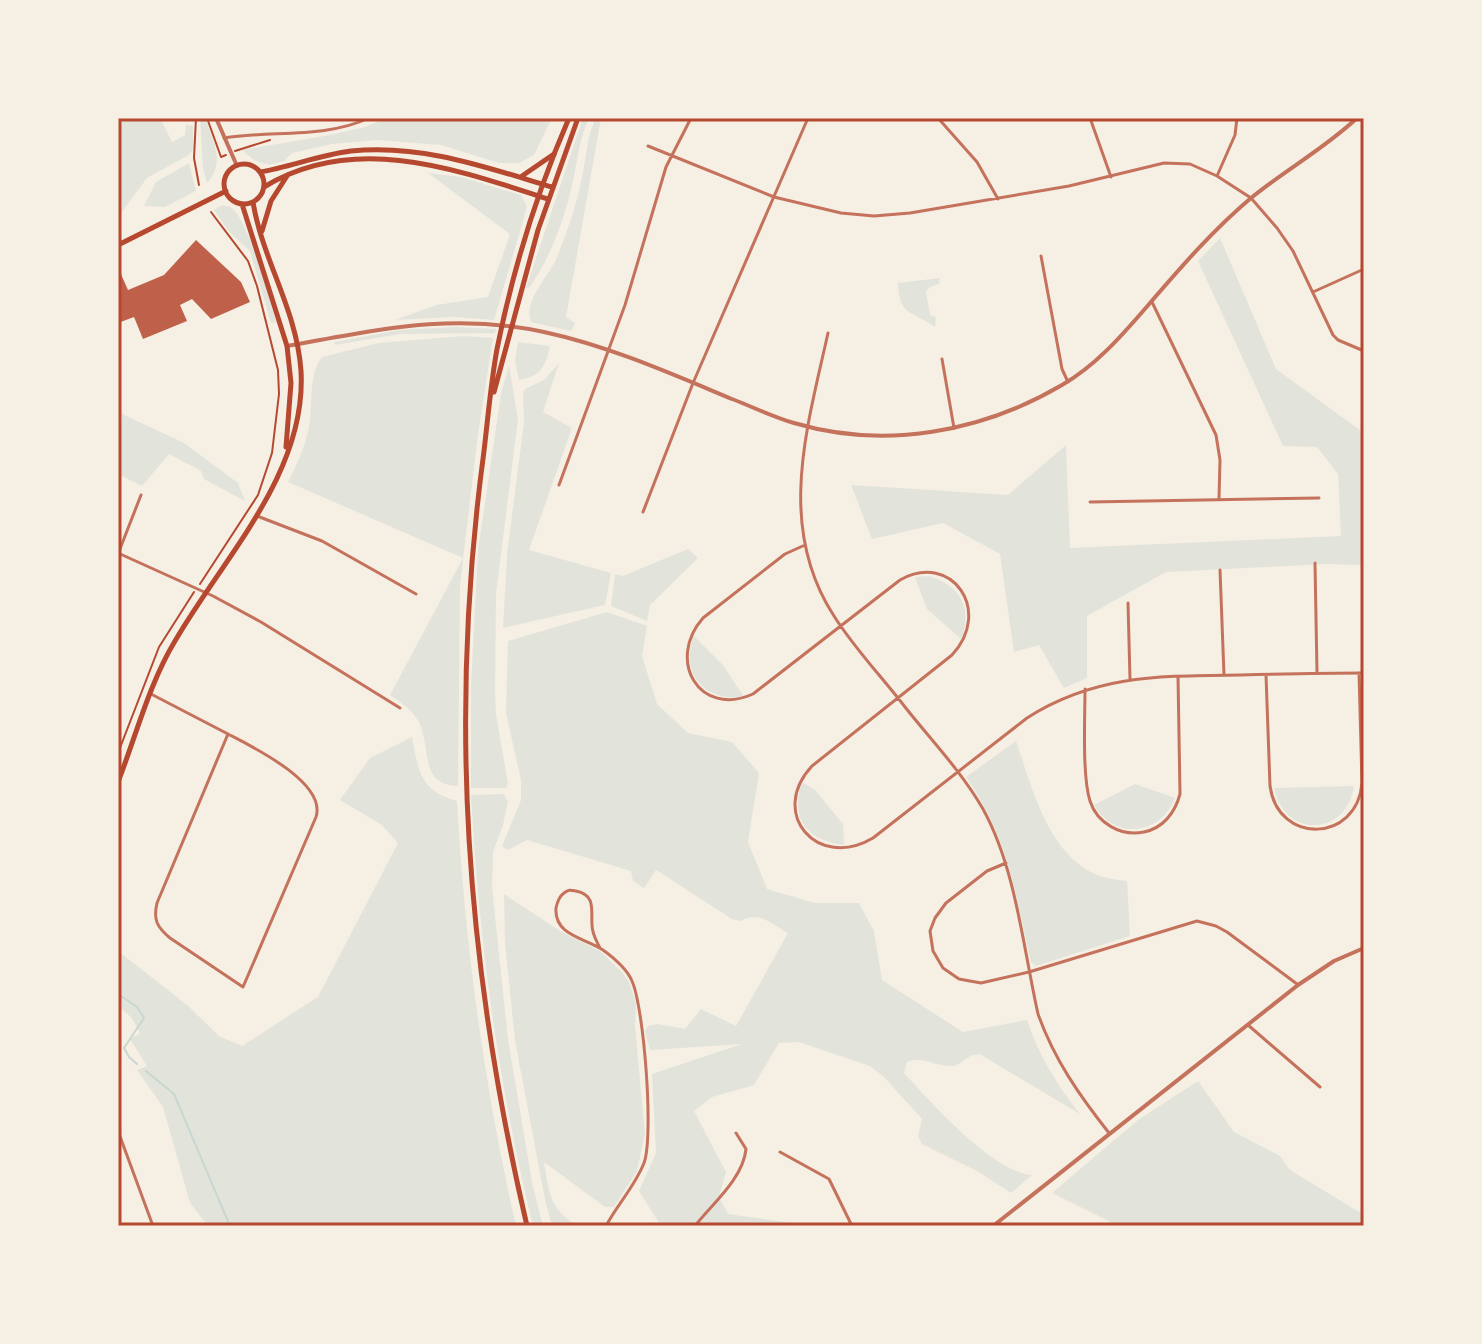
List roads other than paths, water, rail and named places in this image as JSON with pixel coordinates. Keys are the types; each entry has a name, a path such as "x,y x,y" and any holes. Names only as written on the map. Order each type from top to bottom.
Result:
{"main road":[{"path":"527,1226 496,1084 475,934 465,774 469,585 497,349 538,195 569,118"},
{"path":"490,405 548,199 578,118"},
{"path":"260,172 333,154 389,150 450,157 552,187"},
{"path":"521,177 554,154"},
{"path":"264,187 260,172 249,165 237,166 226,177 226,191 231,199 242,204 253,202 264,187 289,173 354,159 409,161 474,174 548,199"},
{"path":"262,232 271,201 289,173"},
{"path":"118,245 226,191"},
{"path":"118,782 174,642 257,516 296,432 300,408 297,344 253,202"},
{"path":"242,204 287,346 291,383 286,452"}],"street":[{"path":"216,118 237,166"},
{"path":"224,138 348,126 369,118"},
{"path":"559,485 625,305 666,167 691,118"},
{"path":"643,512 693,383 808,118"},
{"path":"938,118 977,162 998,199"},
{"path":"1090,118 1111,177"},
{"path":"1217,176 1235,135 1237,118"},
{"path":"287,346 372,329 446,322 482,324 544,332 608,351 807,427 887,436 954,428 1002,415 1068,382 1123,335 1190,258 1251,198 1320,149 1357,118"},
{"path":"648,146 774,197 841,213 874,216 998,199 1175,163 1190,164 1217,176 1251,198 1286,240 1333,335 1364,351"},
{"path":"1041,256 1062,369 1068,382"},
{"path":"1313,292 1364,269"},
{"path":"1152,302 1216,435 1220,460 1219,500"},
{"path":"828,333 807,427 799,494 805,545 818,586 842,627 981,807 1006,863 1038,1014 1059,1063 1109,1133"},
{"path":"942,359 954,428"},
{"path":"141,495 118,553 261,622 400,708"},
{"path":"1090,502 1319,498"},
{"path":"257,516 322,541 416,594"},
{"path":"805,545 785,554 695,627 686,652 692,679 710,695 734,701 745,698 765,686 900,580 913,574 942,575 957,585 969,612 969,628 952,655 805,773 795,795 796,814 803,828 832,849 855,847 873,838 1044,707 1085,689 1130,679 1178,676 1362,673 1360,798 1354,810 1331,827 1317,830 1296,825 1276,806 1271,793 1266,675"},
{"path":"1315,563 1317,672"},
{"path":"1220,570 1224,675"},
{"path":"1128,603 1130,679"},
{"path":"1085,689 1087,787 1092,807 1105,823 1116,830 1144,832 1168,819 1180,794 1178,676"},
{"path":"151,694 228,734 290,772 310,790 319,808 243,987 159,929 155,914 228,734"},
{"path":"1006,863 987,871 938,911 930,931 933,951 951,975 981,983 1029,972 1197,921 1227,932 1298,985"},
{"path":"600,948 592,925 590,899 580,892 570,890 563,893 556,905 561,927 600,948 629,974 637,995 649,1139 642,1167 606,1226"},
{"path":"993,1226 1298,985 1334,961 1364,948"},
{"path":"1248,1025 1320,1087"},
{"path":"118,1131 153,1226"},
{"path":"695,1226 719,1198 743,1161 746,1149 736,1133"},
{"path":"118,1149 123,1146"},
{"path":"780,1152 829,1179 852,1226"}],"waterway":[{"path":"118,994 137,1007 144,1018 124,1048 137,1064"},
{"path":"146,1071 174,1094 230,1226"}]}
